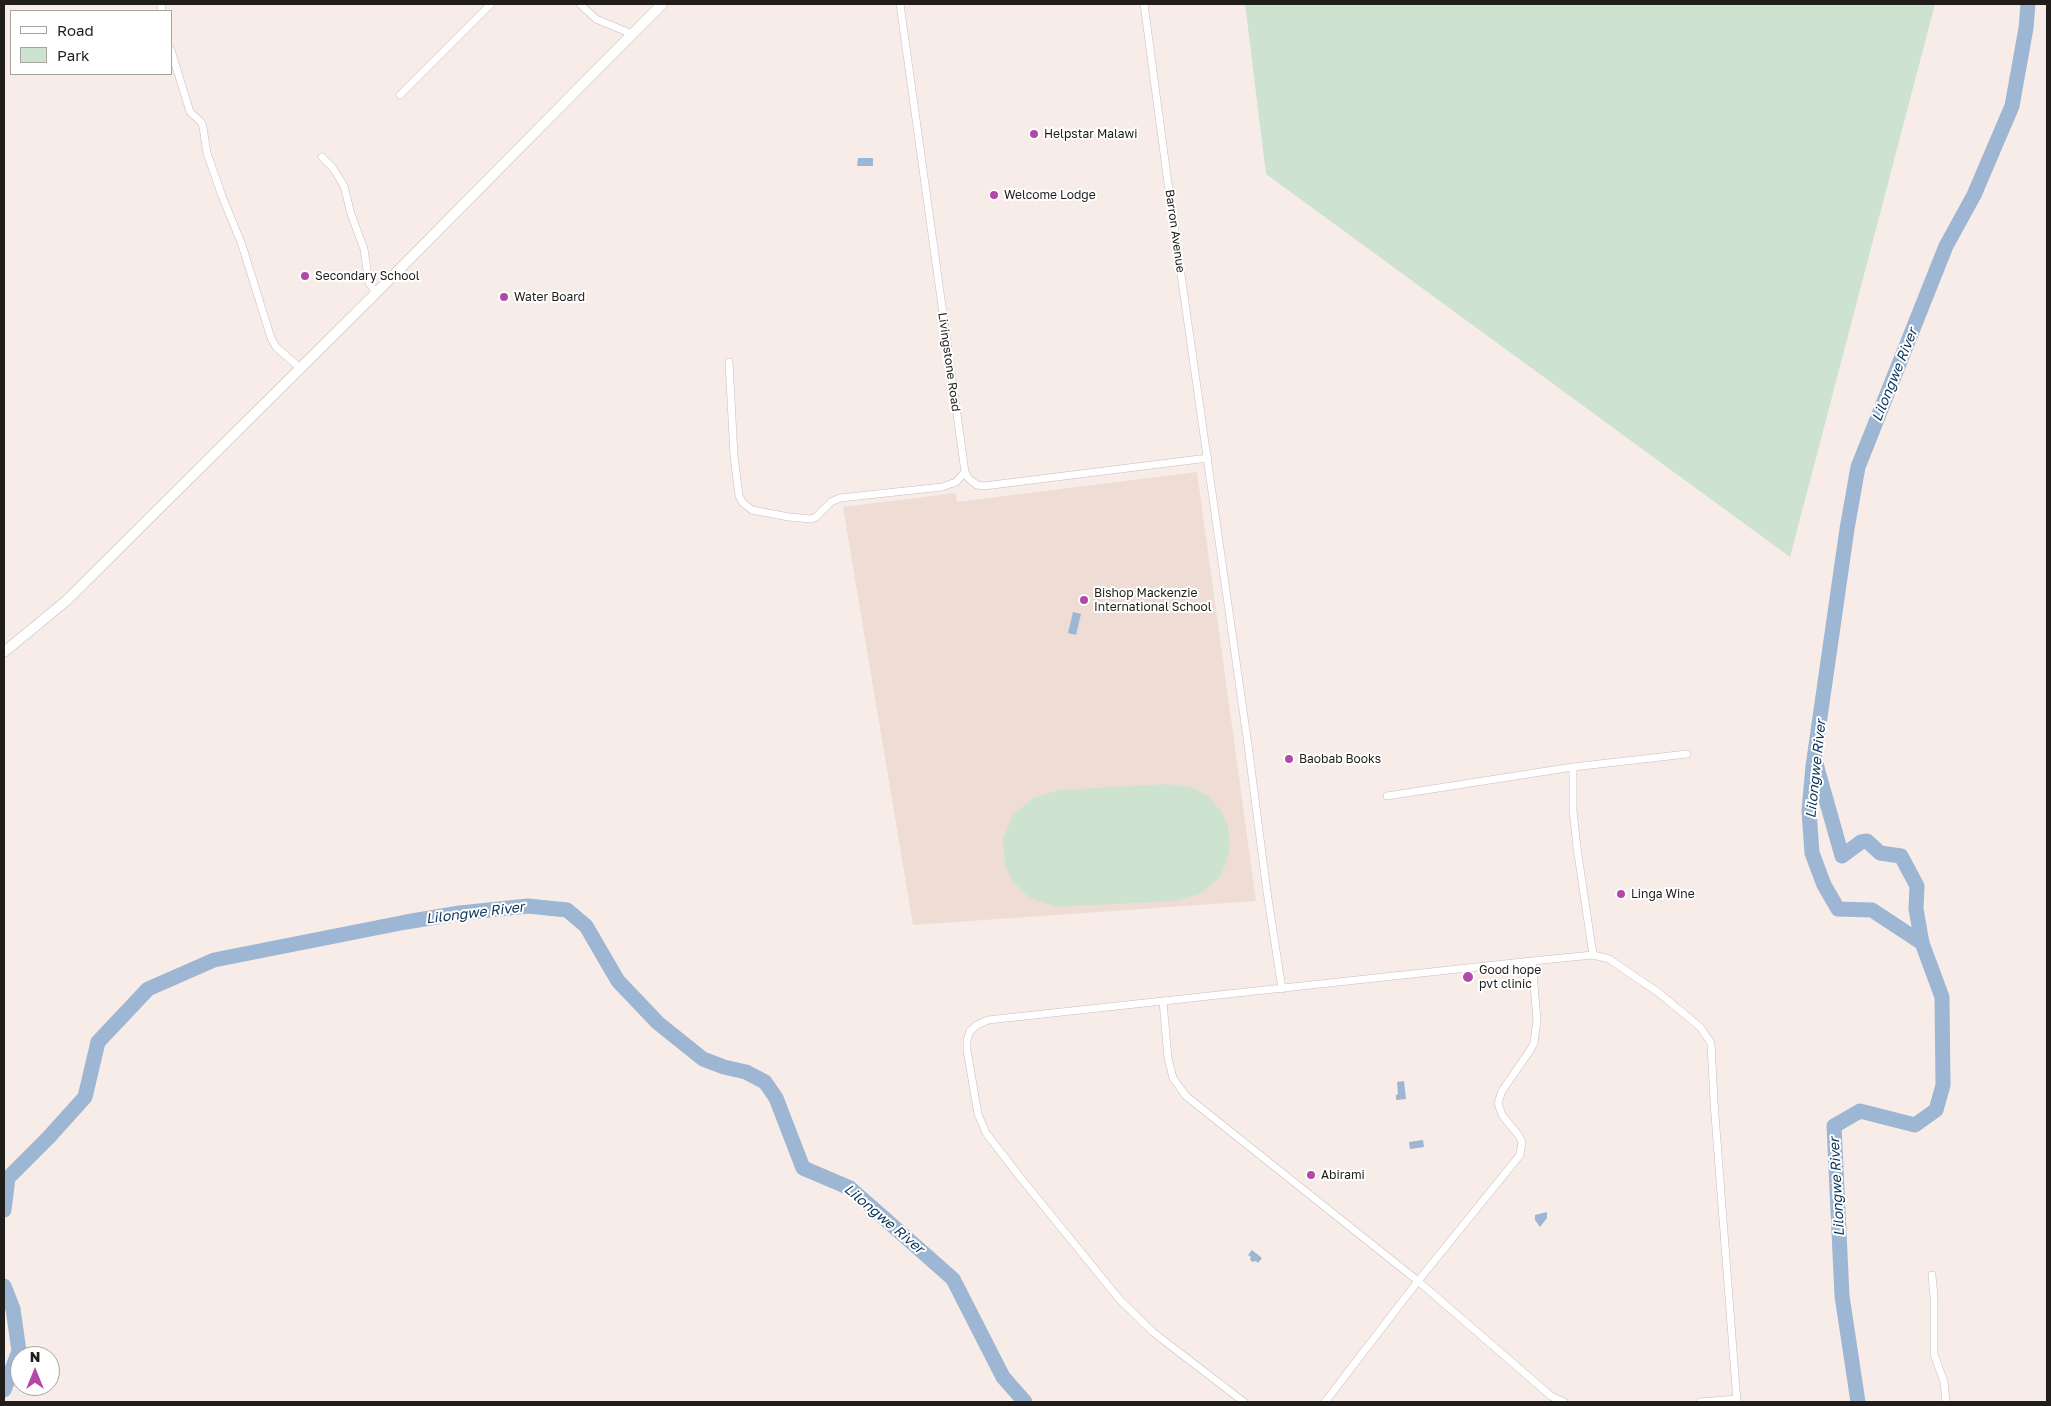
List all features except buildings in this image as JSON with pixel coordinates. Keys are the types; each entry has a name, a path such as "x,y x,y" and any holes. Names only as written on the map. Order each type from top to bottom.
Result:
{"main road":[{"path":"4,652 66,601 662,4"}],"street":[{"path":"400,95 492,4"},
{"path":"580,4 596,19 632,34"},
{"name":"Livingstone Road","path":"900,4 965,472"},
{"name":"Barron Avenue","path":"1144,4 1282,989"},
{"path":"172,53 190,112 201,122 203,127 207,153 242,245 271,338 281,352 300,368"},
{"path":"322,157 344,186 351,214 364,249 369,282 376,292"},
{"path":"729,362 734,456 739,496 743,503 752,510 811,519 840,498 942,487 956,482 965,472 972,482 984,486 1208,458"},
{"path":"1387,796 1573,768 1688,754"},
{"path":"1573,768 1573,810 1576,848 1593,955"},
{"path":"1244,1402 1154,1333 1120,1300 986,1133 978,1114 966,1050 970,1032 977,1025 988,1020 1532,961 1593,955 1609,959 1659,993 1700,1026 1711,1043 1737,1401 1700,1402"},
{"path":"1325,1402 1418,1281 1520,1155 1522,1142 1502,1114 1498,1103 1502,1091 1534,1043 1537,1020 1532,961"},
{"path":"1163,1002 1168,1058 1173,1078 1186,1096 1418,1281 1550,1396 1564,1402"},
{"path":"1932,1275 1934,1354 1944,1382 1946,1402"}],"shaded area":[{"name":"Bishop Mackenzie International School","path":"1197,472 1256,901 913,925 843,507 956,493 957,502"}],"green space":[{"path":"1245,4 1935,4 1790,557 1266,174"},
{"path":"1168,784 1194,788 1209,797 1221,811 1228,826 1230,844 1227,861 1220,877 1200,894 1175,901 1056,907 1031,899 1012,881 1005,865 1003,839 1013,815 1033,798 1058,790"}],"water":[{"path":"858,158 873,158 873,166 857,166"},
{"path":"1073,612 1081,614 1076,635 1068,633"},
{"path":"1404,1081 1406,1099 1396,1100 1396,1095 1398,1094 1397,1082"},
{"path":"1423,1140 1424,1147 1410,1149 1409,1142"},
{"path":"1547,1212 1547,1218 1540,1227 1535,1220 1535,1215"},
{"path":"1252,1250 1262,1258 1258,1263 1256,1261 1252,1262 1251,1257 1248,1255"}],"waterway":[{"name":"Lilongwe River","path":"1858,1402 1842,1296 1834,1126 1860,1111 1915,1125 1936,1110 1943,1085 1942,997 1922,943 1872,910 1838,909 1824,885 1812,853 1809,811 1813,766 1847,529 1858,467 1946,246 1974,195 2012,106 2026,28 2028,4"},
{"path":"1816,764 1842,856 1861,842 1867,841 1880,853 1901,856 1917,886 1916,909 1922,943"},
{"name":"Lilongwe River","path":"4,1210 8,1178 85,1097 98,1042 148,989 214,960 406,922 460,913 528,906 567,910 586,926 618,981 658,1023 703,1059 724,1067 746,1072 765,1082 776,1098 803,1168 850,1188 953,1279 1003,1377 1025,1402"},
{"name":"Lilongwe River","path":"4,1286 13,1309 19,1351 4,1390"}],"place":[{"name":"Helpstar Malawi","path":"1034,134"},
{"name":"Welcome Lodge","path":"994,195"},
{"name":"Secondary School","path":"305,276"},
{"name":"Water Board","path":"504,297"},
{"name":"Bishop Mackenzie International School","path":"1084,600"},
{"name":"Baobab Books","path":"1289,759"},
{"name":"Linga Wine","path":"1621,894"},
{"name":"Good hope pvt clinic","path":"1468,977"},
{"name":"Abirami","path":"1311,1175"}]}
